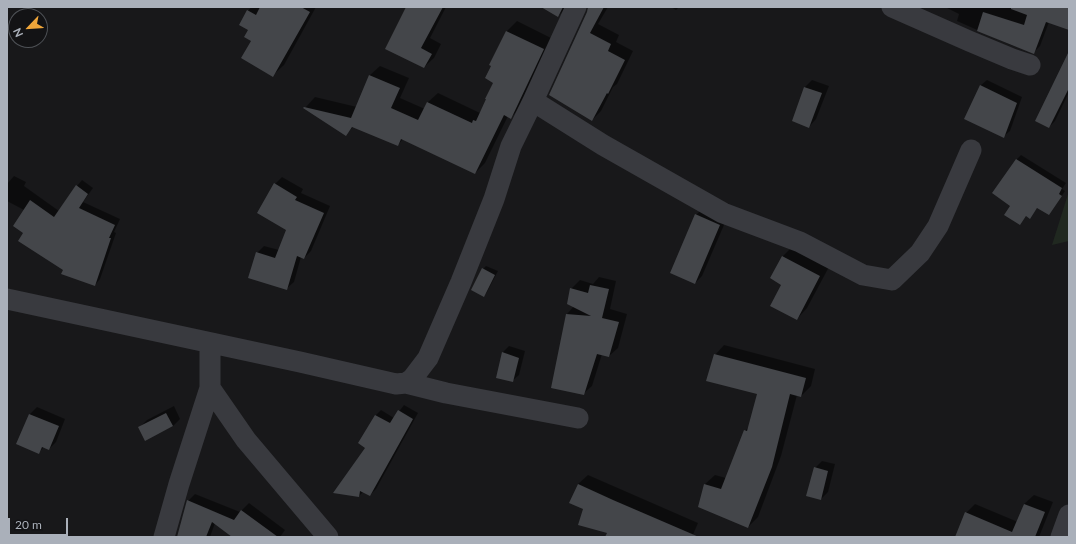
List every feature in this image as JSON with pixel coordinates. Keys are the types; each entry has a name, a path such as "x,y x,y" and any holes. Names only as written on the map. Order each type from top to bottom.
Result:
{"street":[{"path":"406,383 412,378 428,358 461,282 494,199 511,146 533,102 576,7"},
{"path":"892,7 969,42 1030,65"},
{"path":"533,102 603,145 723,213 800,242 864,275 892,280 920,253 938,226 971,150"},
{"path":"7,299 396,384 406,383 446,393 578,418"},
{"path":"164,537 179,484 210,388 210,344"},
{"path":"210,388 246,440 328,537"},
{"path":"1061,537 1069,515"}],"shaded area":[{"path":"1069,191 1069,241 1052,245"}],"building":[{"path":"260,7 301,7 310,12 273,77 241,58 251,41 244,37 248,30 239,25 247,10 256,15"},
{"path":"406,7 443,7 421,48 432,54 424,68 385,49"},
{"path":"541,7 563,7 558,17"},
{"path":"588,7 604,7 590,33 611,44 608,51 625,60 608,94 607,93 592,121 549,95"},
{"path":"1011,7 1069,7 1069,30 1046,22 1034,54 977,31 983,12 1024,25 1027,15 1011,9"},
{"path":"506,31 544,49 511,119 504,115 475,174 401,139 398,146 352,127 346,136 303,108 351,118 369,75 400,88 391,108 418,120 427,102 472,123 473,120 476,121 493,83 485,78 491,66 489,65"},
{"path":"1069,51 1069,88 1049,128 1035,121"},
{"path":"980,85 1017,103 1004,138 964,119"},
{"path":"804,87 822,93 809,128 792,121"},
{"path":"1016,159 1062,188 1059,194 1062,196 1049,215 1037,208 1030,219 1026,216 1020,225 1004,215 1010,206 992,193"},
{"path":"274,183 297,197 295,200 324,213 304,259 297,256 287,290 248,278 256,252 275,258 286,230 257,213"},
{"path":"76,185 88,194 79,208 115,225 109,238 111,238 95,286 61,274 63,270 18,241 23,233 13,226 30,200 54,217"},
{"path":"695,214 720,225 695,284 670,273"},
{"path":"782,256 820,276 797,320 770,306 781,285 770,278"},
{"path":"482,268 495,275 484,297 471,290"},
{"path":"590,285 609,289 602,318 619,322 609,357 597,354 584,395 551,388 566,314 591,316 567,304 570,288 588,293"},
{"path":"502,352 519,358 513,382 496,378"},
{"path":"714,354 806,378 801,397 790,394 772,467 748,528 698,507 704,484 721,489 744,430 747,431 757,394 706,381"},
{"path":"398,410 413,419 370,496 360,491 359,497 333,493 365,448 358,443 375,415 390,423"},
{"path":"166,413 173,426 145,441 138,427"},
{"path":"29,414 59,426 49,450 42,447 39,454 16,444"},
{"path":"814,467 828,471 821,500 806,496"},
{"path":"578,484 699,537 605,537 607,533 578,525 583,509 569,503"},
{"path":"187,500 234,520 241,510 278,537 232,537 212,522 206,537 177,537"},
{"path":"1024,504 1045,512 1035,537 955,537 965,512 1012,532"}]}
